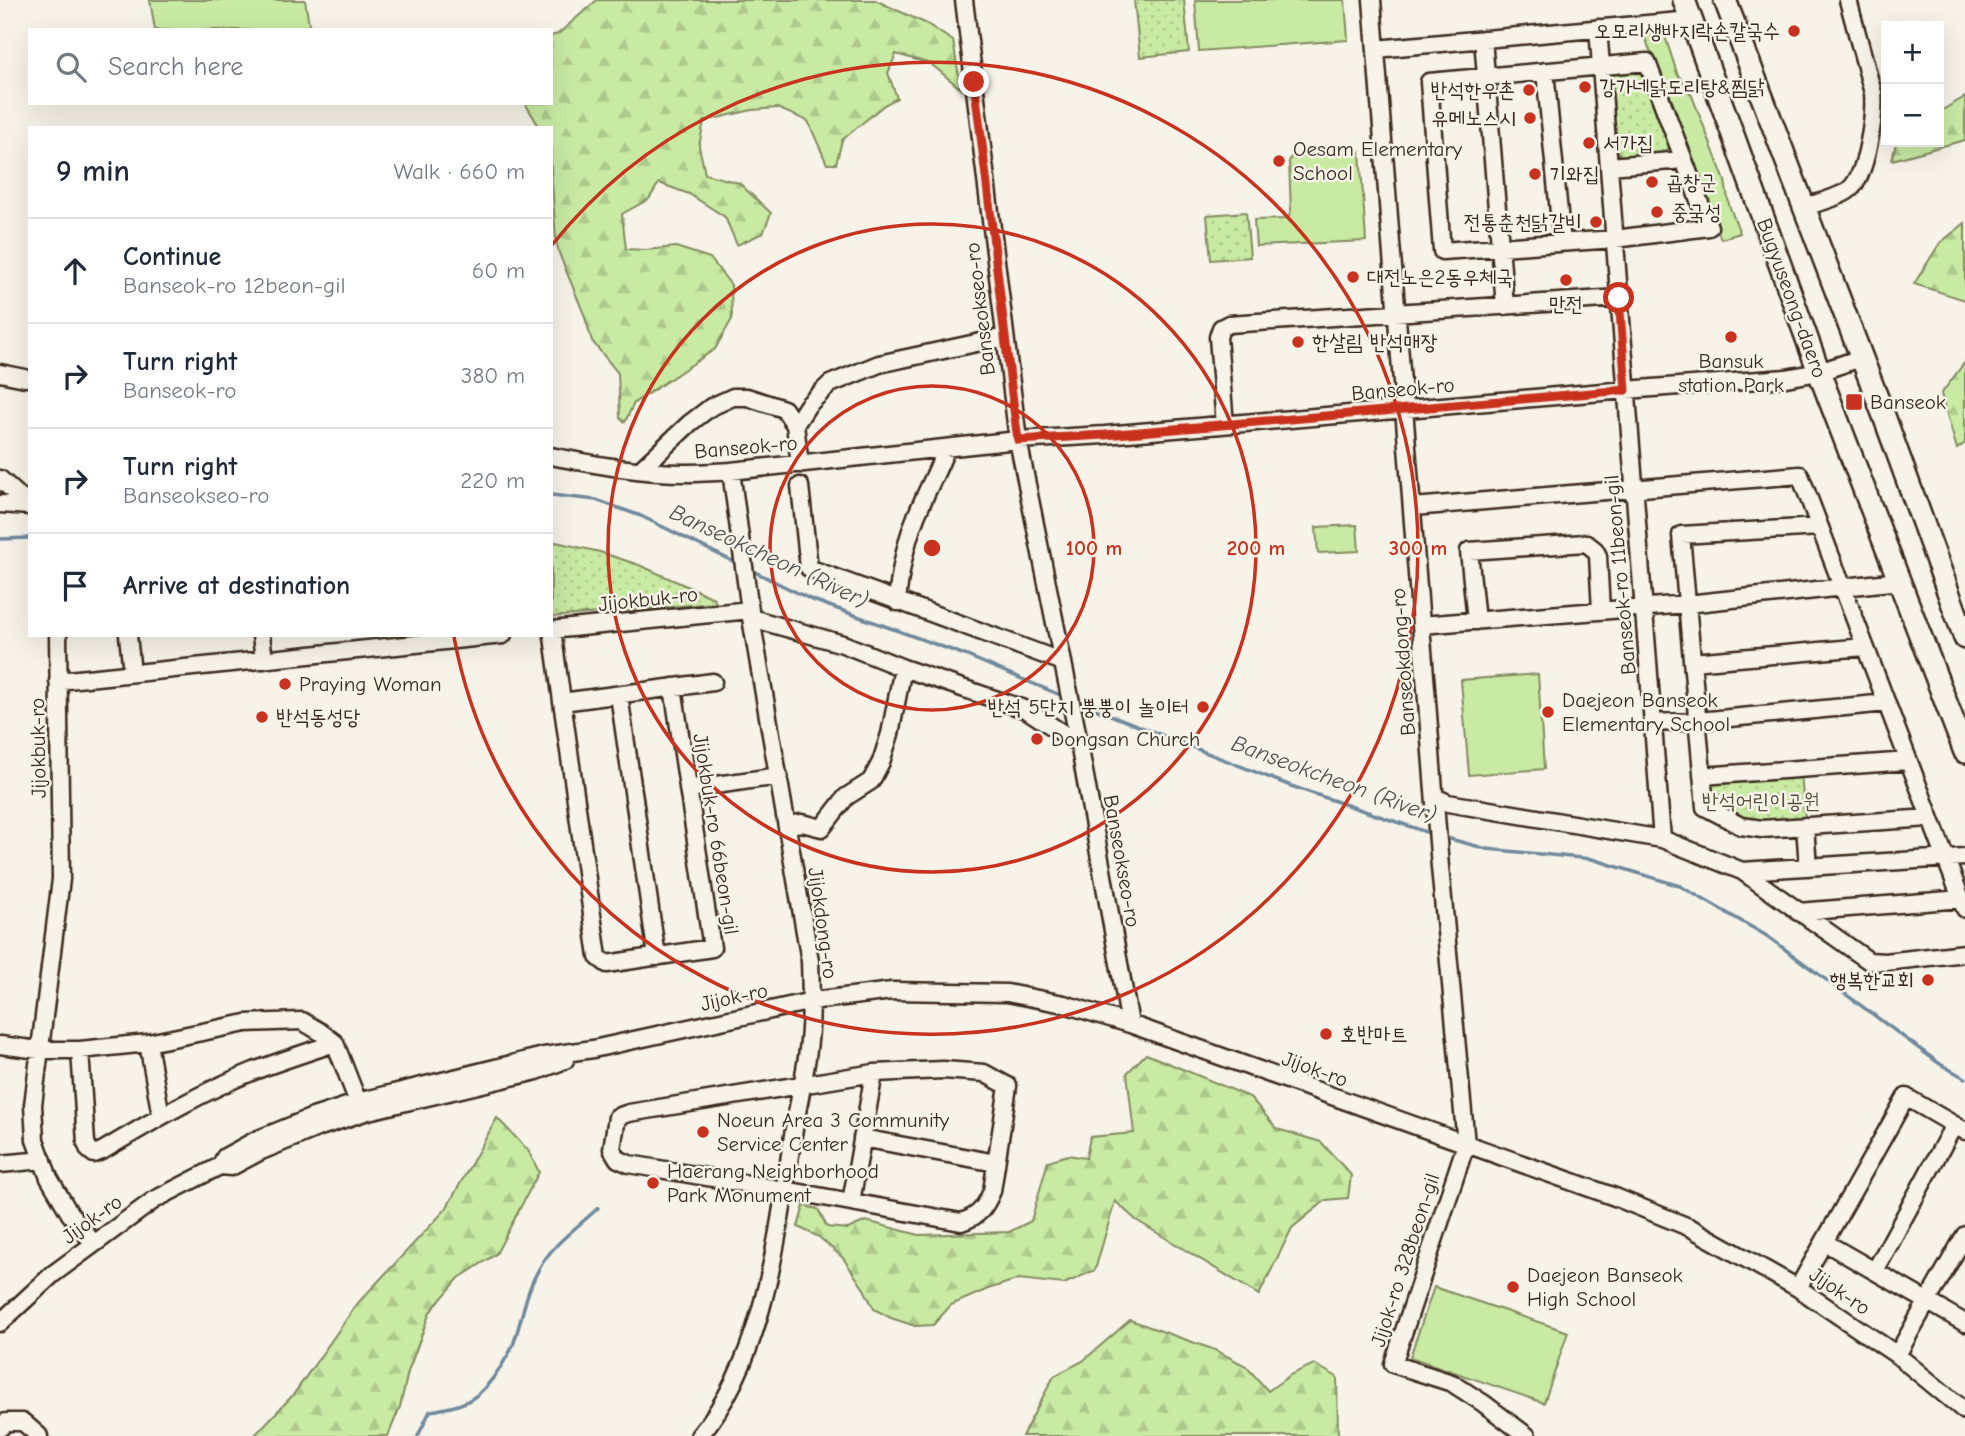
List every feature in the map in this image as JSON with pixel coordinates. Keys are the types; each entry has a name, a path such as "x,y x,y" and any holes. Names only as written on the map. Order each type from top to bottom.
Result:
{"main road":[{"name":"Bugyuseong-daero","path":"1725,0 1965,638"},
{"name":"Bugyuseong-daero","path":"1688,10 1819,372 1965,752"}],"street":[{"name":"Banseokseo-ro","path":"964,0 1018,440 1076,727 1130,1024"},
{"name":"Banseokdong-ro","path":"1372,0 1440,867 1466,1144"},
{"path":"1804,207 1848,191 1857,181 1872,127 1873,93 1848,0"},
{"path":"1376,48 1598,29 1688,10"},
{"name":"Banseok-ro 11beon-gil","path":"1598,29 1662,839"},
{"path":"1483,39 1505,306"},
{"path":"1647,62 1709,227 1615,239 1442,251 1429,82 1601,66 1647,62"},
{"path":"1545,71 1562,243"},
{"path":"1609,166 1684,160"},
{"path":"1224,425 1217,337 1221,328 1229,324 1619,298"},
{"path":"795,425 808,405 831,384 879,364 1004,337"},
{"name":"Banseok-ro","path":"553,456 605,467 640,470 686,473 730,471 1018,440 1786,378 1819,372 1861,358"},
{"path":"0,373 25,379"},
{"path":"640,470 690,423 711,407 733,397 747,397 784,409 795,425 800,464"},
{"path":"897,602 900,573 910,534 946,449"},
{"name":"Jijokdong-ro","path":"699,1436 724,1403 751,1340 772,1265 809,1042 812,1001 810,961 751,614 730,471"},
{"path":"1413,507 1800,475 1963,904 1798,912"},
{"path":"0,479 28,504"},
{"path":"800,486 809,568 1064,666"},
{"path":"0,504 28,505"},
{"path":"1820,527 1681,535 1705,807 1741,826 1762,829 1930,818"},
{"path":"1476,621 1469,551 1586,543 1598,556 1601,611"},
{"path":"1421,625 1687,604 1899,581"},
{"path":"751,614 1027,710 1079,744"},
{"name":"Jijokbuk-ro","path":"553,630 751,614"},
{"path":"58,637 58,681"},
{"path":"128,637 132,673"},
{"path":"261,637 264,660"},
{"name":"Jijokbuk-ro","path":"94,1244 70,1214 49,1178 35,1140 33,1105 38,1049 61,879 58,681 484,637"},
{"name":"Jijokbuk-ro 66beon-gil","path":"553,637 598,957 607,964 712,948 673,687"},
{"path":"1692,663 1865,647"},
{"path":"787,825 802,823 822,828 846,797 871,781 881,762 890,734 903,667"},
{"path":"562,702 713,682"},
{"path":"619,695 657,957"},
{"path":"1653,723 1887,703"},
{"path":"1702,776 1909,761"},
{"path":"688,789 779,776"},
{"path":"1435,797 1448,803 1662,839 1742,871 1869,961 1885,962 1965,953"},
{"path":"1805,826 1808,867"},
{"path":"1742,871 1965,857"},
{"name":"Jijok-ro","path":"220,1166 225,1157 256,1140 313,1116 358,1102 544,1056 593,1049 812,1001 892,991 1007,993 1065,1004 1130,1024 1615,1197 1691,1228 1798,1288 1897,1355 1963,1407"},
{"path":"0,1045 80,1050 148,1043 246,1023 302,1021 335,1043 358,1102"},
{"path":"148,1043 161,1116"},
{"path":"80,1050 86,1143 94,1154 102,1152 161,1116 252,1072 335,1043"},
{"name":"Jijok-ro","path":"0,1323 53,1274 154,1200 220,1166 231,1167 261,1151 317,1128 368,1111 537,1071 593,1049"},
{"path":"943,1070 984,1073 1008,1086 992,1191 987,1204 979,1214 961,1222 628,1164 618,1158 612,1149 617,1117 629,1112 801,1084 874,1073 943,1070"},
{"path":"851,1202 874,1073"},
{"path":"1798,1288 1906,1097 1960,1128 1875,1271"},
{"path":"862,1138 996,1163"},
{"name":"Jijok-ro 328beon-gil","path":"1466,1144 1393,1364 1452,1383 1527,1436"},
{"path":"0,1164 43,1160"},
{"path":"1897,1355 1965,1235"},
{"path":"1824,1242 1965,1323"},
{"path":"0,1428 5,1422 23,1422 38,1436"}],"green space":[{"path":"150,0 305,0 310,28 155,28"},
{"path":"597,0 875,0 927,24 953,41 961,89 931,64 896,54 888,73 897,98 884,105 842,140 836,164 827,164 808,121 777,108 752,110 704,121 699,146 705,174 739,183 771,213 763,233 737,245 725,217 689,194 659,183 649,199 622,214 626,249 676,247 710,258 731,285 732,319 715,349 634,403 625,422 620,418 618,373 592,341 556,241 553,126 539,126 526,105 553,105 553,35"},
{"path":"1134,0 1184,0 1189,52 1140,57"},
{"path":"1195,0 1345,0 1348,40 1199,51"},
{"path":"1660,30 1665,36 1677,73 1692,96 1725,181 1729,205 1740,233 1721,239 1643,32"},
{"path":"1639,68 1646,74 1671,146 1664,154 1622,156 1615,150 1608,77 1614,71"},
{"path":"1965,97 1965,140 1944,146 1944,109"},
{"path":"1895,147 1939,147 1892,160"},
{"path":"1360,152 1366,241 1256,246 1254,220 1285,219 1289,216 1291,157"},
{"path":"1246,212 1250,257 1211,260 1207,215"},
{"path":"1965,223 1965,300 1914,284 1940,243"},
{"path":"1965,362 1965,443 1957,449 1941,394"},
{"path":"1357,525 1359,551 1318,553 1316,527"},
{"path":"553,541 600,552 639,565 714,598 716,603 553,617"},
{"path":"1538,674 1544,769 1469,775 1461,680"},
{"name":"반석어린이공원","path":"1801,774 1805,819 1757,824 1710,803 1708,787 1711,782"},
{"path":"1146,1054 1250,1097 1277,1129 1321,1142 1351,1175 1348,1198 1326,1200 1292,1228 1259,1295 1136,1220 1115,1201 1095,1270 1064,1284 1019,1279 951,1305 933,1325 915,1326 874,1309 843,1258 819,1237 798,1227 804,1206 818,1209 827,1227 848,1229 866,1221 919,1235 1009,1232 1031,1221 1048,1161 1068,1155 1086,1158 1090,1137 1134,1133 1127,1073"},
{"path":"497,1118 528,1150 539,1172 496,1254 459,1278 430,1312 388,1436 254,1436 293,1395 358,1303 446,1209"},
{"path":"1434,1287 1568,1332 1544,1403 1410,1357"},
{"path":"1130,1320 1215,1350 1246,1366 1268,1391 1290,1375 1314,1364 1337,1377 1338,1436 1022,1436 1054,1376 1083,1361"}],"waterway":[{"name":"Banseokcheon (River)","path":"553,495 596,500 641,516 738,564"},
{"name":"Banseokcheon (River)","path":"0,539 28,538"},
{"name":"Banseokcheon (River)","path":"751,570 810,599 965,655 1065,697"},
{"name":"Banseokcheon (River)","path":"1075,701 1291,786 1432,834"},
{"name":"Banseokcheon (River)","path":"1443,837 1487,849 1592,859 1680,886 1767,936 1940,1064 1965,1078"},
{"path":"418,1436 430,1411 453,1407 471,1399 493,1379 512,1348 530,1287 544,1260 598,1208"}],"place":[{"name":"오모리생바지락손칼국수","path":"1794,31"},
{"name":"강가네닭도리탕&찜닭","path":"1585,87"},
{"name":"반석한우촌","path":"1529,90"},
{"name":"유메노스시","path":"1530,118"},
{"name":"서가집","path":"1589,143"},
{"name":"Oesam Elementary School","path":"1279,161"},
{"name":"기와집","path":"1535,174"},
{"name":"곱창군","path":"1652,182"},
{"name":"중국성","path":"1657,212"},
{"name":"전통춘천닭갈비","path":"1596,222"},
{"name":"대전노은2동우체국","path":"1353,277"},
{"name":"만전","path":"1566,280"},
{"name":"Bansuk station Park","path":"1731,337"},
{"name":"한살림 반석매장","path":"1298,342"},
{"name":"Banseok","path":"1854,402"},
{"name":"Praying Woman","path":"285,684"},
{"name":"반석 5단지 뿡뿡이 놀이터","path":"1203,707"},
{"name":"Daejeon Banseok Elementary School","path":"1548,712"},
{"name":"반석동성당","path":"262,717"},
{"name":"Dongsan Church","path":"1037,739"},
{"name":"행복한교회","path":"1928,980"},
{"name":"호반마트","path":"1326,1034"},
{"name":"Noeun Area 3 Community Service Center","path":"703,1132"},
{"name":"Haerang Neighborhood Park Monument","path":"653,1183"},
{"name":"Daejeon Banseok High School","path":"1513,1287"}],"route":[{"path":"974,82 1018,440 1105,435 1626,390 1619,298"}]}
